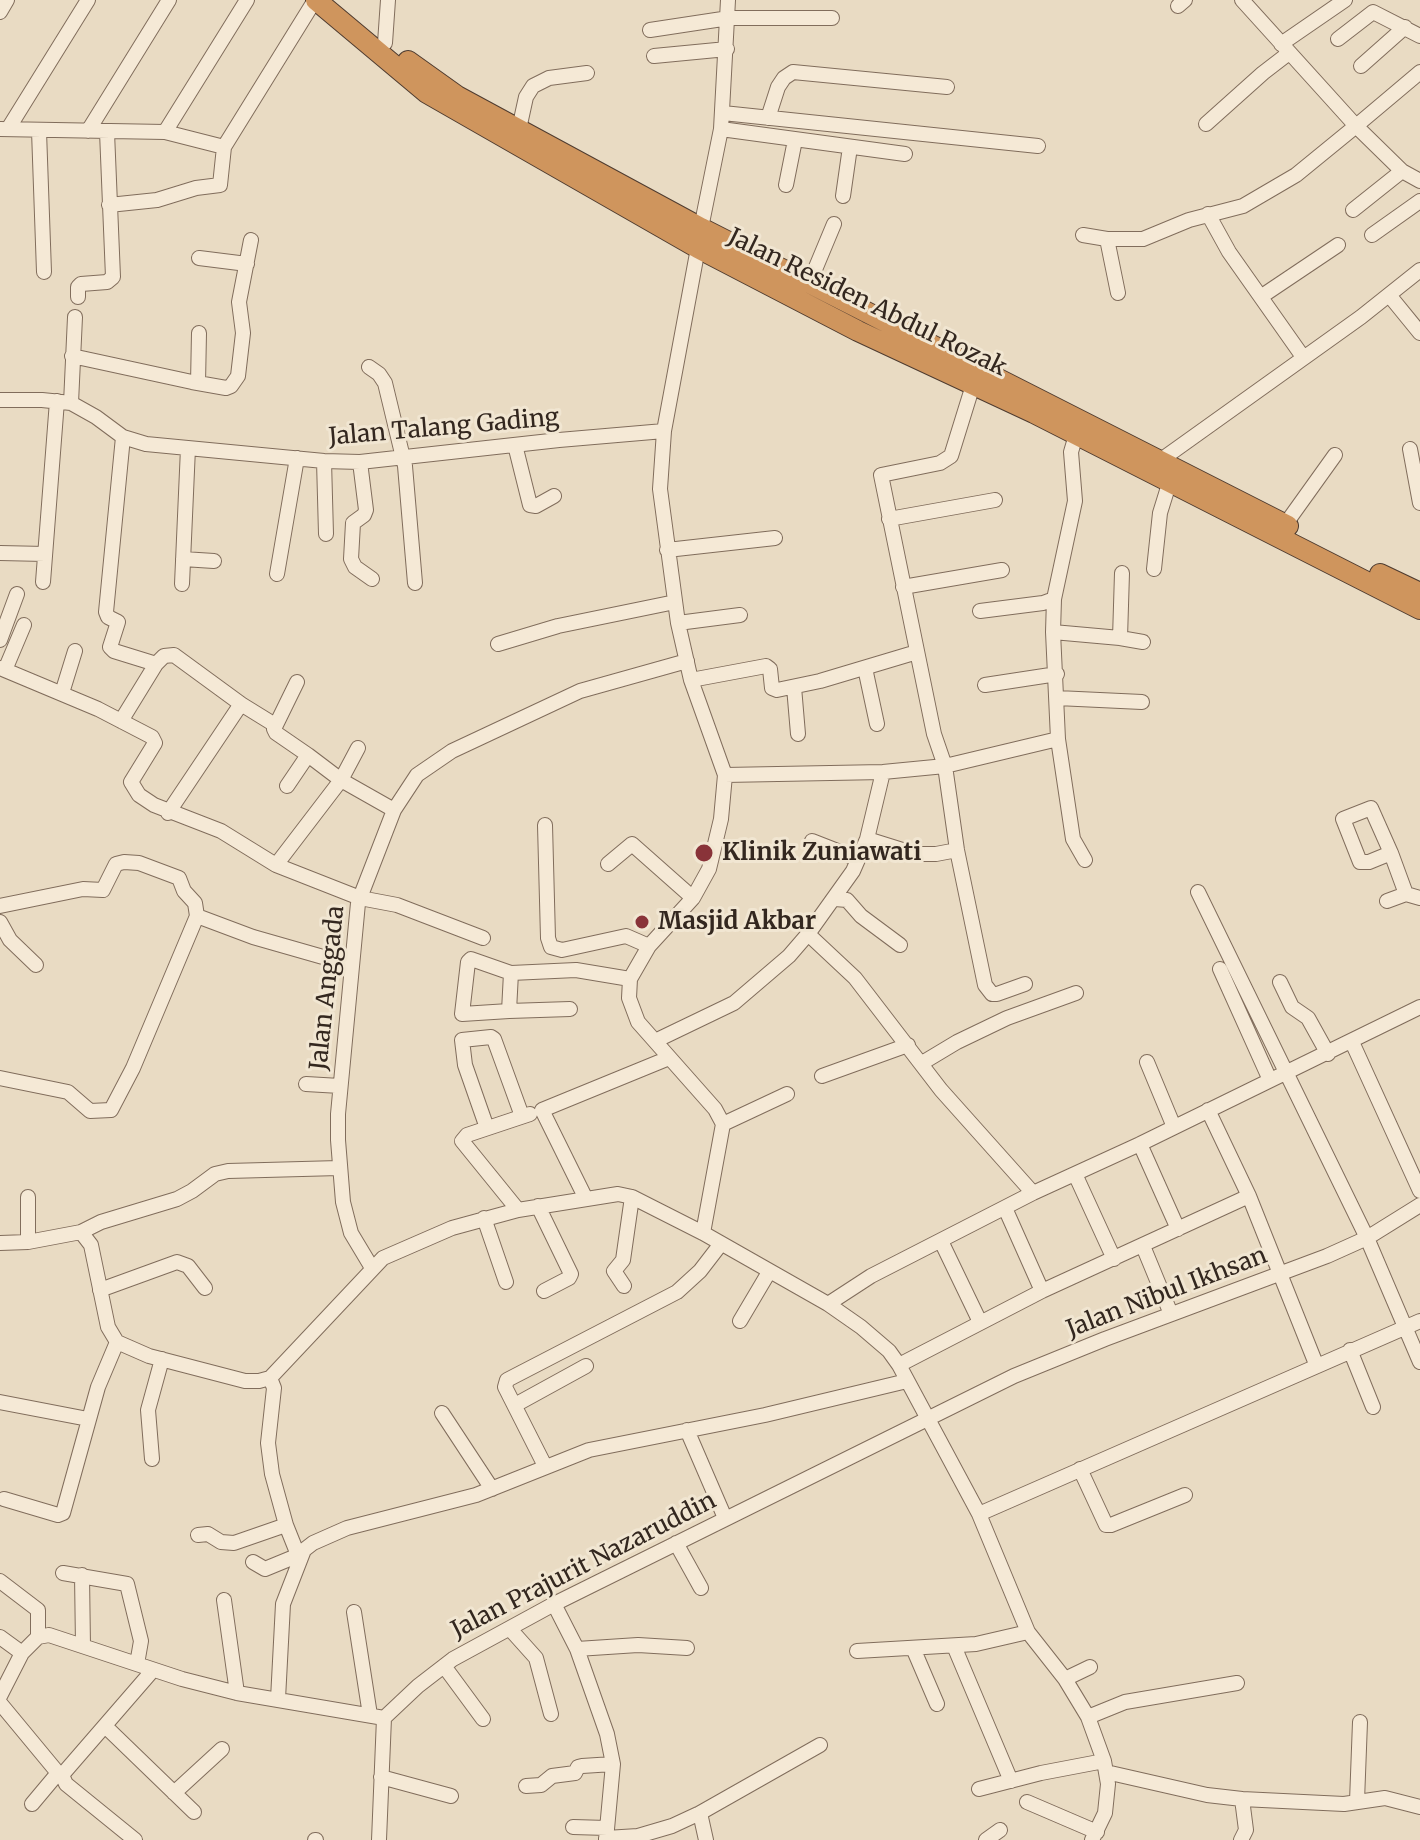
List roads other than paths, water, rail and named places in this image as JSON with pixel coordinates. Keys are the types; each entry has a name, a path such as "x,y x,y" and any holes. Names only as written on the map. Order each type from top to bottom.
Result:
{"highway":[{"name":"Jalan Residen Abdul Rozak","path":"316,0 427,93 700,238 809,284 1161,460 1420,609"},
{"name":"Jalan Residen Abdul Rozak","path":"338,0 385,43 457,96 519,129 858,331 1076,435 1169,484 1281,530 1420,593"}],"street":[{"path":"0,12 7,0"},
{"path":"88,0 4,129 165,132 224,147"},
{"path":"88,131 169,0"},
{"path":"165,132 247,0"},
{"path":"109,205 157,200 196,188 218,186 223,181 224,147 316,0"},
{"path":"385,43 388,0"},
{"path":"703,1233 723,1124 715,1109 638,1022 631,1010 630,979 649,946 693,898 709,869 721,819 725,775 691,680 678,623 660,489 664,431 722,121 731,18 728,0"},
{"path":"1242,0 1356,126 1402,171 1420,181"},
{"path":"1206,124 1263,73 1285,48 1345,0"},
{"path":"1338,39 1371,13 1379,13 1420,36"},
{"path":"650,30 731,18 832,18"},
{"path":"1361,66 1405,27"},
{"path":"654,56 727,49"},
{"path":"768,118 778,87 793,72 947,87"},
{"path":"1083,235 1107,239 1152,237 1208,214 1243,206 1284,184 1420,72"},
{"path":"519,129 526,97 533,86 549,78 587,73"},
{"path":"722,121 768,118 1038,146"},
{"path":"722,121 795,140 905,154"},
{"path":"39,131 44,272"},
{"path":"78,297 81,284 107,282 113,277 107,132"},
{"path":"786,185 795,140"},
{"path":"843,196 850,147"},
{"path":"1353,210 1402,171"},
{"path":"1372,235 1420,201"},
{"path":"1208,214 1229,252 1303,357"},
{"path":"809,284 834,224"},
{"path":"1107,239 1118,293"},
{"path":"72,356 226,388 236,382 243,333 239,302 251,240"},
{"path":"1263,299 1265,294 1338,245"},
{"path":"199,258 247,264"},
{"path":"1161,460 1419,274"},
{"path":"1389,295 1420,333"},
{"path":"43,582 74,324"},
{"path":"198,383 199,333"},
{"path":"369,367 385,383 402,458 415,583"},
{"path":"973,385 951,456 940,463 881,475 934,734 945,766 957,850 986,989 997,994 1025,984"},
{"path":"0,400 64,402"},
{"name":"Jalan Talang Gading","path":"64,402 96,417 123,437 146,444 324,461 360,462 664,431"},
{"path":"1076,435 1071,452 1075,506 1054,599 1053,632 1058,739 1073,839 1085,860"},
{"path":"123,437 106,612 118,623 110,647 156,664"},
{"path":"515,445 530,505 536,506 554,496"},
{"path":"182,584 188,448"},
{"path":"1414,450 1420,503"},
{"path":"1281,530 1335,455"},
{"path":"277,574 297,458"},
{"path":"324,461 326,534"},
{"path":"360,462 366,510 353,523 351,559 355,567 372,579"},
{"path":"1154,569 1160,513 1169,484"},
{"path":"889,519 995,500"},
{"path":"667,550 775,538"},
{"path":"0,553 45,554"},
{"path":"183,559 214,561"},
{"path":"903,587 1002,570"},
{"path":"1120,638 1122,573"},
{"path":"0,640 17,594"},
{"path":"980,611 1054,599"},
{"path":"498,644 558,626 675,602"},
{"path":"678,623 740,615"},
{"path":"24,625 2,669 62,693 154,739 155,743 132,778 132,785 139,795 168,813 221,831 276,865 360,898 397,905 483,938"},
{"path":"1053,632 1143,642"},
{"path":"62,693 75,651"},
{"path":"691,680 766,666 770,667 773,689 794,687 917,652"},
{"path":"121,721 156,664 164,656 174,655 275,725"},
{"name":"Jalan Anggada","path":"372,1268 351,1233 343,1202 339,1168 340,1086 360,898 394,810 417,775 452,751 580,691 687,661"},
{"path":"865,668 877,724"},
{"path":"985,685 1057,674"},
{"path":"297,682 275,725 276,733 341,780 394,810"},
{"path":"794,687 798,734"},
{"path":"1057,698 1142,702"},
{"path":"168,813 241,704"},
{"path":"725,775 883,772 945,766 1058,739"},
{"path":"276,865 341,780 358,748"},
{"path":"287,786 308,755"},
{"path":"655,1041 734,1003 789,956 808,934 835,899 858,859 867,839 883,772"},
{"path":"545,825 548,938 551,947 562,950 626,936 649,946"},
{"path":"867,839 915,854 957,850"},
{"path":"812,841 858,859"},
{"path":"608,864 632,844 693,898"},
{"path":"1387,901 1413,896 1391,853"},
{"path":"0,906 83,889 103,890 115,865 128,862 179,878 184,891 195,903 197,916 133,1068 111,1110 90,1111 68,1092 0,1078"},
{"path":"1198,892 1367,1238 1420,1362"},
{"path":"835,899 847,900 861,916 900,945"},
{"path":"197,916 253,937 351,965"},
{"path":"0,922 10,940 36,965"},
{"path":"808,934 855,978 941,1090 1033,1193"},
{"path":"487,1128 465,1065 462,1040 468,962 471,959 511,973 576,970 630,979"},
{"path":"1220,969 1270,1080"},
{"path":"509,1011 511,973"},
{"path":"1280,982 1292,1007 1308,1018 1328,1054"},
{"path":"922,1063 1007,1018 1076,993"},
{"path":"828,1304 871,1276 1033,1193 1328,1054 1420,1007"},
{"path":"462,1014 570,1009"},
{"path":"462,1040 494,1039 522,1116"},
{"path":"1352,1042 1420,1191"},
{"path":"822,1076 908,1045"},
{"path":"518,1210 462,1141 467,1135 542,1110 669,1058"},
{"path":"1147,1062 1174,1127"},
{"path":"306,1084 340,1086"},
{"path":"723,1124 787,1094"},
{"path":"542,1110 586,1199"},
{"path":"1208,1110 1249,1196 1316,1364"},
{"path":"1140,1144 1178,1229"},
{"path":"0,1243 28,1242 81,1232 101,1222 177,1199 215,1174 228,1171 339,1168"},
{"path":"1075,1174 1114,1259"},
{"path":"81,1232 91,1245 108,1327 117,1342 133,1351 245,1381 270,1378 383,1258 417,1241 484,1218 618,1194 632,1197 703,1233 828,1304 889,1351 899,1365 979,1514 1028,1632 1065,1679 1088,1717 1105,1766 1108,1796 1105,1813 1094,1836 1027,1802"},
{"path":"899,1365 1042,1291 1249,1196"},
{"path":"28,1197 28,1242"},
{"path":"624,1286 614,1271 623,1260 632,1197"},
{"name":"Jalan Nibul Ikhsan","path":"927,1418 1014,1376 1282,1274 1367,1238 1420,1205"},
{"path":"538,1206 571,1274 544,1291"},
{"path":"1005,1208 1042,1291"},
{"path":"484,1218 506,1282"},
{"path":"941,1241 980,1322"},
{"path":"545,1466 505,1387 507,1380 677,1292 700,1271 720,1245"},
{"path":"1143,1246 1171,1314"},
{"path":"100,1290 177,1262 188,1266 205,1288"},
{"path":"740,1321 769,1272"},
{"path":"979,1514 1420,1321"},
{"path":"4,1499 58,1515 63,1513 98,1387 117,1342"},
{"path":"1350,1350 1373,1407"},
{"path":"152,1459 148,1410 162,1359"},
{"path":"515,1405 586,1366"},
{"path":"270,1378 274,1388 268,1443 272,1474 286,1525 299,1557"},
{"path":"278,1699 283,1604 299,1557 313,1543 347,1528 492,1489 589,1450 765,1415 907,1381"},
{"path":"0,1402 88,1419"},
{"path":"442,1413 492,1489"},
{"name":"Jalan Prajurit Nazaruddin","path":"377,1717 444,1666 554,1604 927,1418"},
{"path":"687,1430 725,1518"},
{"path":"1080,1469 1106,1525 1185,1495"},
{"path":"198,1535 208,1534 221,1542 234,1543 286,1525"},
{"path":"676,1543 701,1588"},
{"path":"253,1562 265,1569 299,1557"},
{"path":"63,1573 127,1584 141,1641 137,1664"},
{"path":"82,1575 83,1646"},
{"path":"0,1581 35,1606 39,1614 38,1637 22,1653 0,1696"},
{"path":"224,1600 237,1693"},
{"path":"554,1604 577,1649 607,1734 613,1764 606,1835"},
{"path":"354,1612 377,1717 381,1777 379,1840"},
{"path":"510,1629 536,1658 551,1714"},
{"path":"857,1651 954,1646 1004,1639 1028,1632"},
{"path":"0,1637 22,1653"},
{"path":"38,1637 59,1637 153,1670 237,1693 377,1717"},
{"path":"577,1649 638,1645 687,1648"},
{"path":"954,1646 1011,1781"},
{"path":"913,1648 937,1704"},
{"path":"444,1666 483,1719"},
{"path":"1065,1679 1090,1667"},
{"path":"32,1804 153,1670"},
{"path":"1088,1717 1125,1702 1237,1683"},
{"path":"0,1703 66,1784 135,1840"},
{"path":"1357,1801 1360,1722"},
{"path":"105,1726 194,1812"},
{"path":"573,1827 606,1835 650,1833 700,1813 820,1745"},
{"path":"174,1793 222,1749"},
{"path":"526,1786 541,1785 552,1776 575,1773 578,1767 613,1764"},
{"path":"979,1789 1105,1766 1207,1795 1344,1804 1385,1798 1420,1807"},
{"path":"381,1777 451,1796"},
{"path":"1241,1840 1246,1830 1242,1799"},
{"path":"700,1813 706,1840"}],"place":[{"name":"Klinik Zuniawati","path":"704,853"},
{"name":"Masjid Akbar","path":"642,922"}]}
